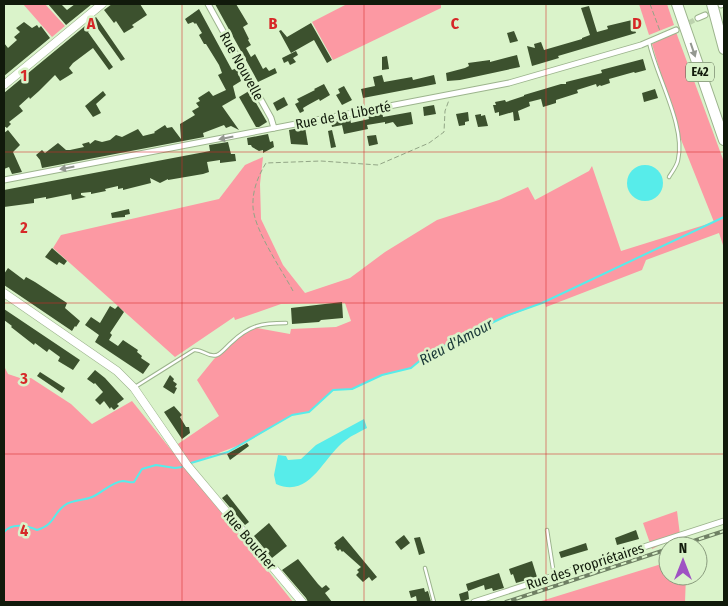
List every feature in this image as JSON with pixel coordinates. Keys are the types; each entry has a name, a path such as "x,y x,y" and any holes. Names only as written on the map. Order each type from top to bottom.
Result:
{"highway":[{"name":"E42","path":"677,4 724,140"},
{"name":"E42","path":"719,4 724,49"}],"street":[{"path":"4,85 102,4"},
{"name":"Rue Nouvelle","path":"208,4 271,118 274,128"},
{"path":"698,18 704,14"},
{"name":"Rue de la Liberté","path":"4,180 449,95 532,77 649,42 676,30"},
{"name":"Rue Boucher","path":"4,293 117,370 134,388 198,478 302,602"},
{"name":"Rue des Propriétaires","path":"474,602 724,521"}],"lane":[{"path":"649,42 678,132 680,149 678,163 669,177"},
{"path":"134,388 194,350 200,350 210,356 218,355 249,328 264,323 286,323"},
{"path":"547,530 554,576"},
{"path":"425,568 434,602"}],"path":[{"path":"650,4 662,36"},
{"path":"294,290 258,227 253,207 257,178 266,163 321,161 378,165 429,143 444,132 449,95"}],"shaded area":[{"path":"23,4 45,4 65,26 52,37"},
{"path":"347,4 441,4 441,8 333,60 312,22"},
{"path":"639,4 667,4 674,25 649,35"},
{"path":"676,32 724,162 724,248 719,233 646,260 642,270 546,307 545,302 493,322 428,354 411,368 379,376 352,389 333,390 309,412 292,415 245,443 187,465 175,446 219,416 197,380 214,359 251,327 290,334 291,329 336,327 351,321 345,303 281,304 235,320 234,317 175,357 53,248 61,235 219,199 245,165 263,157 260,184 261,219 283,265 305,293 350,278 385,252 437,220 499,200 528,187 535,200 589,171 592,166 621,251 714,222 678,132 652,44"},
{"path":"4,366 8,374 23,379 31,378 71,404 92,424 132,401 293,602 4,602"},
{"path":"677,511 680,535 658,536 658,546 652,549 643,523"},
{"path":"658,565 658,586 686,586 685,602 538,602"}],"water":[{"path":"645,165 652,166 658,170 662,176 662,190 658,196 652,200 645,201 638,200 632,196 628,190 627,183 628,176 632,170 638,166"},
{"path":"364,419 367,428 338,447 316,474 307,481 298,486 288,487 276,484 274,475 278,455 286,456 288,460 301,459 316,445"}],"building":[{"path":"48,4 61,4 67,10 75,4 92,4 66,25"},
{"path":"112,4 140,4 147,15 124,33 116,21 114,23 104,10"},
{"path":"215,4 236,4 248,24 243,27 251,45 246,48 251,57 255,54 263,69 266,67 269,71 275,68 277,73 258,82"},
{"path":"589,6 597,32 608,29 607,26 632,20 636,33 558,56 559,58 532,66 527,46 535,48 534,44 541,42 544,50 590,35 581,8"},
{"path":"199,9 232,70 237,68 242,77 240,78 241,81 233,86 236,98 222,106 239,130 231,126 226,128 224,125 203,133 204,137 42,168 40,160 36,155 42,150 45,153 58,143 66,150 70,150 84,147 82,144 89,142 90,144 95,140 102,142 110,140 116,135 122,137 138,129 143,136 155,133 165,125 167,128 172,127 181,139 180,124 195,115 192,111 199,107 196,103 200,101 198,98 209,91 213,96 226,90 218,75 222,73 219,65 199,35 202,33 196,23 188,24 185,19"},
{"path":"96,17 125,59 121,61 96,26 88,32 113,67 109,70 93,48 69,68 73,73 60,81 55,75 30,99 29,97 19,106 23,111 9,122 11,124 7,128 4,126 4,93"},
{"path":"24,22 32,28 37,25 39,28 41,26 50,38 4,76 4,43 8,48 17,40 14,37 20,32 16,28"},
{"path":"311,23 332,60 327,63 314,40 291,53 279,31 281,30 287,37"},
{"path":"514,31 518,41 510,43 507,33"},
{"path":"296,51 298,55 293,58 296,62 290,65 288,61 284,63 282,58"},
{"path":"517,55 520,67 447,81 446,73 465,68 469,66 468,63 490,60 490,62"},
{"path":"387,56 389,69 382,70 382,57"},
{"path":"643,59 646,70 609,79 610,83 601,86 597,87 596,84 577,90 578,93 556,100 556,103 543,107 541,99 529,102 530,106 518,111 520,120 514,121 513,112 499,116 499,112 495,113 493,105 496,105 495,102 505,100 506,102 524,95 566,84 566,82 602,73 601,70"},
{"path":"382,75 384,82 412,77 413,80 434,75 436,84 363,98 361,89 375,86 373,77"},
{"path":"324,84 330,95 303,108 304,111 300,113 295,104 299,102 297,99"},
{"path":"344,86 352,100 342,105 336,95 340,93 338,89"},
{"path":"655,89 658,98 644,102 642,93"},
{"path":"103,91 106,95 96,104 101,113 93,117 85,106"},
{"path":"249,91 267,122 259,127 256,127 239,97"},
{"path":"284,97 288,105 277,111 273,103"},
{"path":"434,105 436,114 424,116 423,107"},
{"path":"382,112 383,117 411,112 413,124 397,127 393,122 385,124 385,122 367,125 368,129 344,134 342,125 332,127 331,122 352,118 350,119 351,123 369,119 368,115"},
{"path":"468,112 469,121 465,122 465,125 459,126 456,114"},
{"path":"481,114 481,116 485,115 488,126 478,127 475,115"},
{"path":"305,127 308,145 291,144 289,130"},
{"path":"8,130 20,145 13,152 22,172 12,174 9,167 4,169 4,133"},
{"path":"332,130 336,147 331,148 328,131"},
{"path":"268,134 270,142 273,141 274,147 263,153 263,150 259,151 248,145 247,138"},
{"path":"376,135 378,144 369,146 367,136"},
{"path":"228,142 231,154 235,154 236,161 220,163 220,160 207,162 209,172 203,174 168,179 160,183 150,178 151,183 123,190 123,188 118,189 118,186 91,194 91,192 81,193 81,195 86,197 72,200 71,194 46,199 46,197 34,199 34,203 4,207 4,190 210,151 209,145"},
{"path":"129,209 130,214 125,215 125,217 112,218 111,213"},
{"path":"52,248 67,261 64,265 59,262 57,265 45,257"},
{"path":"8,268 24,280 26,277 67,303 65,308 80,321 76,327 72,331 4,285 4,274"},
{"path":"342,302 343,318 292,324 291,308"},
{"path":"110,306 115,309 118,306 124,312 110,333 112,335 109,340 118,346 123,340 138,350 137,352 142,356 141,358 150,364 143,374 95,342 99,335 85,325 91,317 100,323"},
{"path":"4,309 80,360 73,370 58,361 60,357 49,349 47,352 35,343 34,345 11,327 4,320"},
{"path":"95,370 124,399 117,404 119,406 114,410 111,407 110,409 104,401 100,405 95,400 103,392 95,383 87,379"},
{"path":"40,372 65,388 62,393 37,376"},
{"path":"170,375 177,384 174,394 163,387"},
{"path":"174,406 182,415 180,417 186,427 189,427 190,433 182,439 164,412"},
{"path":"247,443 249,446 230,460 227,454"},
{"path":"227,494 249,522 245,525 222,498"},
{"path":"269,523 287,546 272,558 254,536"},
{"path":"636,530 639,539 617,545 615,538"},
{"path":"404,535 410,543 401,550 395,542"},
{"path":"343,536 377,577 372,581 369,577 363,582 356,575 359,572 357,570 361,567 343,551 340,549 338,551 335,547 334,543"},
{"path":"420,537 425,553 419,555 414,538"},
{"path":"586,543 588,550 561,558 559,552"},
{"path":"298,559 322,588 326,585 330,589 325,593 332,602 308,602 282,570"},
{"path":"532,561 537,577 516,583 509,569"},
{"path":"499,573 504,588 493,591 492,588 485,590 484,585 468,591 466,584"},
{"path":"424,588 425,592 428,591 431,602 417,602 416,596 411,598 409,591"},
{"path":"468,591 469,599 461,602 459,594"}],"waterway":[{"name":"Rieu d'Amour","path":"191,463 228,452 292,415 309,412 333,390 352,389 382,375 411,368 428,354 506,316 542,303 724,217"},
{"name":"Rieu d'Amour","path":"4,532 16,526 25,526 37,530 43,528 68,503 92,497 119,482 134,482 142,469 156,465 175,468 182,467"}],"tunnel":[{"path":"683,26 698,18"}],"railway":[{"path":"708,536 724,531"},
{"path":"506,602 658,552"}]}
